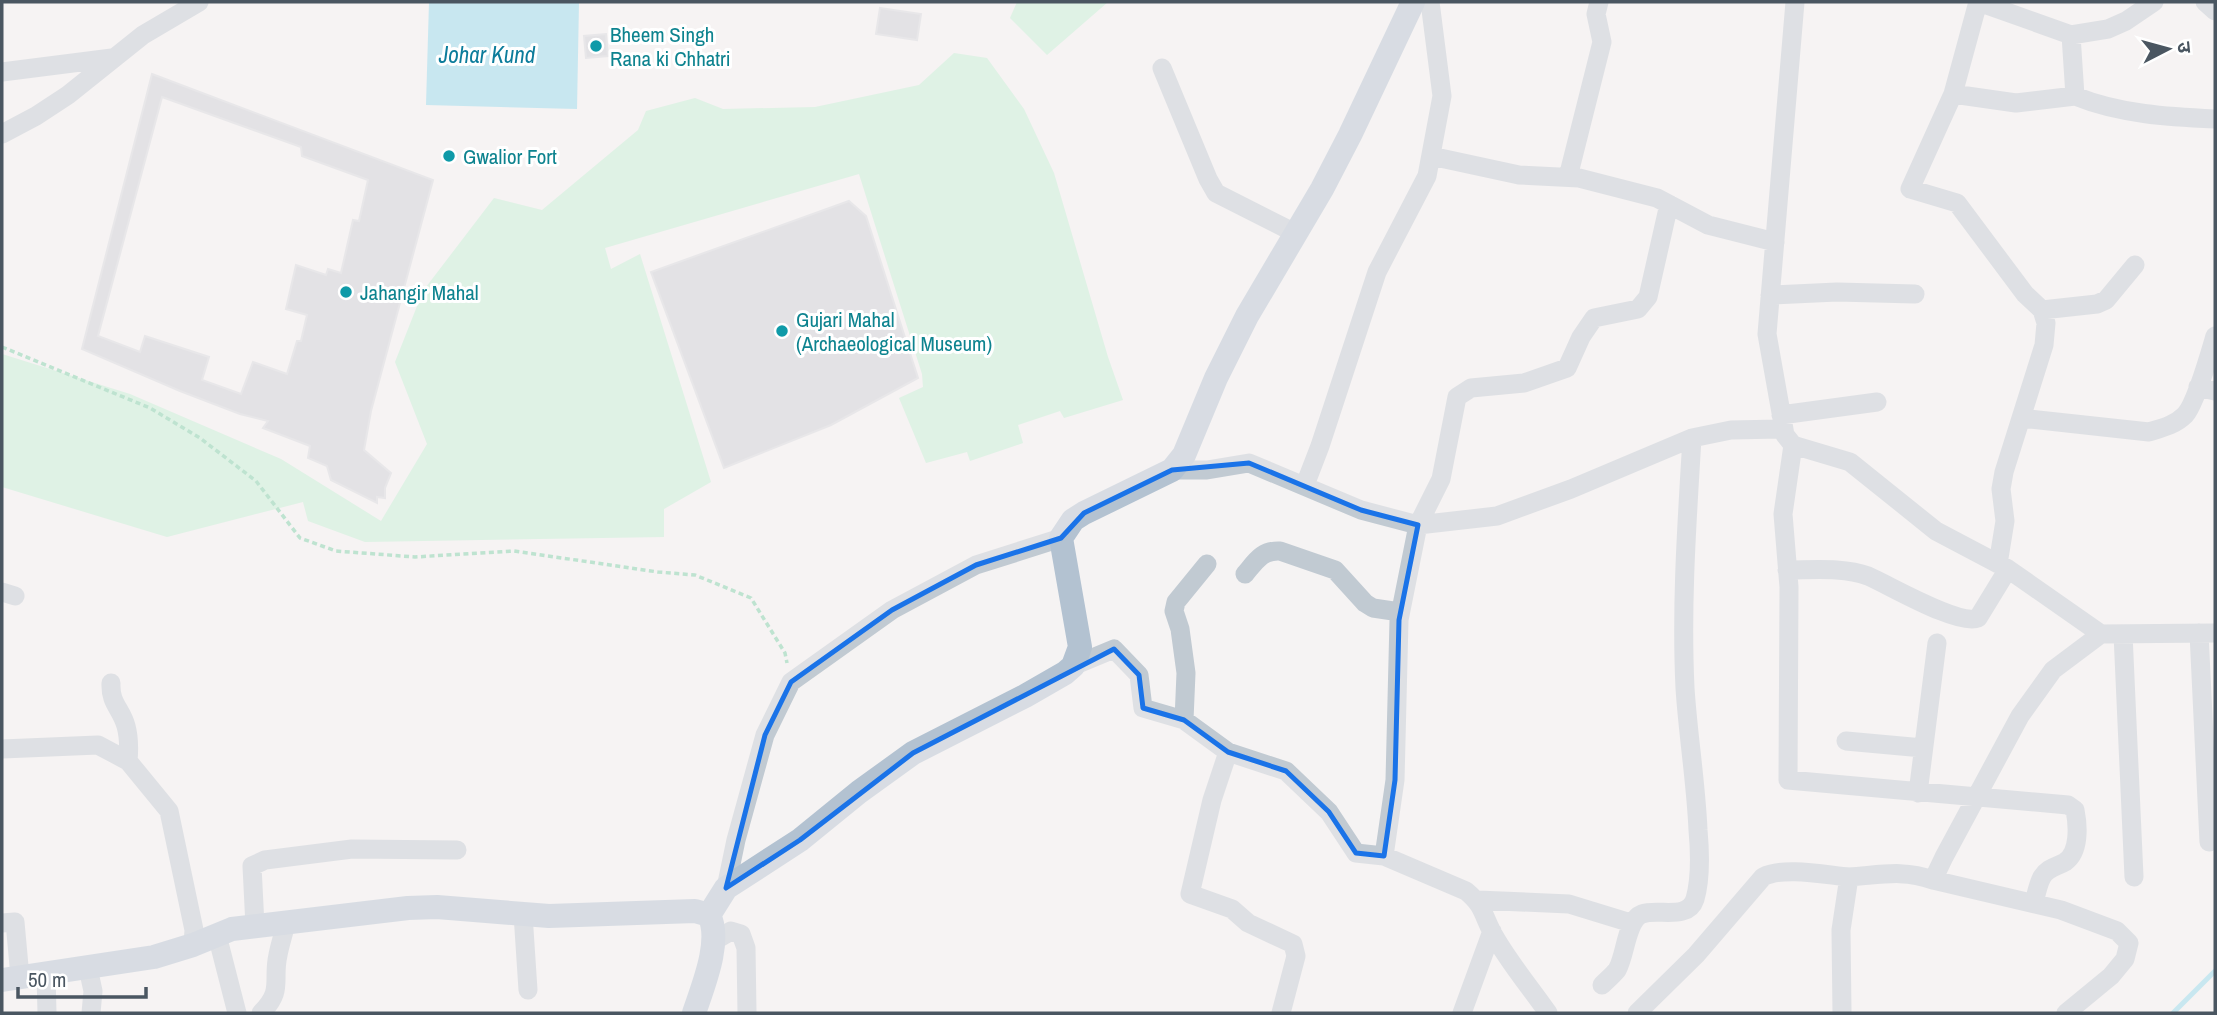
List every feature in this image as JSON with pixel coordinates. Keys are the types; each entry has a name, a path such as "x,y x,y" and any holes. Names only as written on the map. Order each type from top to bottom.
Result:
{"main road":[{"path":"709,915 726,888 800,840 913,753 1025,696 1073,666 1080,647 1061,538 1073,520 1083,513 1172,470 1184,454 1216,378 1247,316 1350,135 1413,2"},
{"path":"11,979 154,957 232,929 418,908 548,916 695,911 709,915"},
{"path":"695,1013 714,941 713,924 709,915"}],"street":[{"path":"2,134 57,102 143,35 199,2"},
{"path":"1305,485 1377,272 1427,176 1442,96 1430,2"},
{"path":"1568,177 1602,41 1596,14 1599,2"},
{"path":"1795,2 1767,334 1786,430 1783,514 1790,670 1788,780 2068,805 2074,810 2077,820 2075,852 2066,861 2049,868 2042,876 2034,903"},
{"path":"1787,570 1866,575 1946,614 1971,621 1978,618 2003,567 2005,521 2001,489 2044,345 2046,323 2042,310 2025,294 1957,203 1910,189 1953,94 1981,2 2071,35 2108,29 2126,21 2154,2"},
{"path":"2205,2 2215,11"},
{"path":"2071,35 2076,96"},
{"path":"2,72 118,57"},
{"path":"1162,68 1216,193 1296,233"},
{"path":"1953,94 2016,103 2076,96 2096,104 2170,117 2215,119"},
{"path":"1431,156 1519,174 1579,177 1657,198 1709,225 1774,242"},
{"path":"1384,856 1395,779 1401,612 1418,525 1441,479 1457,397 1471,388 1524,383 1567,368 1581,337 1594,318 1638,309 1648,297 1669,204"},
{"path":"2042,310 2097,304 2106,300 2135,265"},
{"path":"1770,295 1837,292 1915,294"},
{"path":"2021,418 2149,432 2167,427 2186,414 2206,389 2206,368 2215,336"},
{"path":"1172,470 1207,470 1249,463 1362,510 1418,525 1497,516 1571,489 1692,438 1731,430 1786,430 1877,402"},
{"path":"1786,430 1850,462 1936,531 2003,567 2101,634 2207,633 2209,842"},
{"path":"1602,985 1616,970 1625,951 1631,923 1642,914 1676,912 1690,907 1694,902 1699,876 1695,780 1685,690 1683,598 1692,438"},
{"path":"726,888 736,840 765,735 791,682 892,610 976,565 1061,538"},
{"path":"1245,574 1263,554 1280,551 1335,570 1365,603 1373,608 1401,612"},
{"path":"1184,720 1186,673 1180,629 1174,611 1176,602 1207,564"},
{"path":"1934,880 2020,716 2053,670 2101,634"},
{"path":"2123,634 2134,877"},
{"path":"1918,793 1937,643"},
{"path":"1073,666 1114,649 1139,676 1143,708 1184,720 1228,751 1286,771 1329,812 1356,853 1384,856 1466,891 1484,910 1492,931 1548,1013"},
{"path":"111,683 110,697 126,725 128,761"},
{"path":"1846,741 1923,748"},
{"path":"2,749 98,745 128,761 169,811 194,930 193,945"},
{"path":"1228,751 1212,800 1190,894 1232,909 1248,923 1293,944 1296,956 1281,1013"},
{"path":"255,926 251,866 265,860 352,849 457,850"},
{"path":"1637,1013 1696,955 1763,877 1770,873 1849,877 1899,872 1918,874 2061,909 2117,931 2129,943 2125,960 2111,976 2066,1013"},
{"path":"1842,1013 1841,930 1849,877"},
{"path":"1477,900 1569,904 1631,923"},
{"path":"523,914 528,990"},
{"path":"2,923 15,922 11,979"},
{"path":"261,1013 272,1002 277,983 277,957 286,922"},
{"path":"1462,1013 1492,931"},
{"path":"714,941 731,932 741,934 746,948 747,1013"},
{"path":"217,935 237,1013"},
{"path":"88,968 93,990 91,1013"},
{"path":"46,974 47,1013"}],"path":[{"path":"2,347 150,408 200,438 256,481 300,538 336,551 415,557 514,551 695,575 751,598 785,653 791,682"}],"highlighted area":[{"path":"1249,463 1361,510 1418,525 1399,620 1395,780 1384,856 1356,853 1329,812 1286,771 1228,752 1184,720 1143,708 1139,675 1114,649 913,753 800,840 726,888 765,735 791,682 892,610 976,565 1061,538 1084,513 1172,470"}],"green space":[{"path":"1017,2 1108,2 1047,55 1010,18"},
{"path":"954,53 987,58 1024,109 1054,173 1123,400 1064,418 1060,411 1018,425 1023,443 970,461 967,452 926,463 899,398 923,387 922,374 859,174 605,248 611,269 640,254 711,482 664,509 664,537 365,542 308,521 303,502 167,537 2,487 2,354 130,394 281,459 381,521 427,444 395,362 423,291 494,198 542,210 638,130 646,111 695,98 723,109 815,107 919,85"}],"water":[{"name":"Johar Kund","path":"429,2 579,2 577,109 426,105"}],"building":[{"path":"880,8 921,14 917,40 876,34"},
{"name":"Bheem Singh Rana ki Chhatri","path":"606,34 608,56 586,58 584,36"},
{"name":"Jahangir Mahal","path":"152,74 433,180 371,411 364,450 391,473 385,488 385,498 377,497 377,503 331,480 327,466 308,458 310,446 263,428 268,421 240,414 180,391 82,349","holes":["162,97 301,147 302,156 368,180 359,221 353,220 341,273 328,269 326,275 296,265 286,309 307,315 301,341 297,341 287,374 253,362 241,394 202,380 209,357 145,336 140,352 98,336"]},
{"path":"849,201 866,216 918,378 831,425 724,468 651,272"}],"waterway":[{"path":"2173,1013 2215,971"}],"place":[{"name":"Bheem Singh Rana ki Chhatri","path":"596,46"},
{"name":"Gwalior Fort","path":"449,156"},
{"name":"Jahangir Mahal","path":"346,292"},
{"name":"Gujari Mahal (Archaeological Museum)","path":"782,331"}]}
